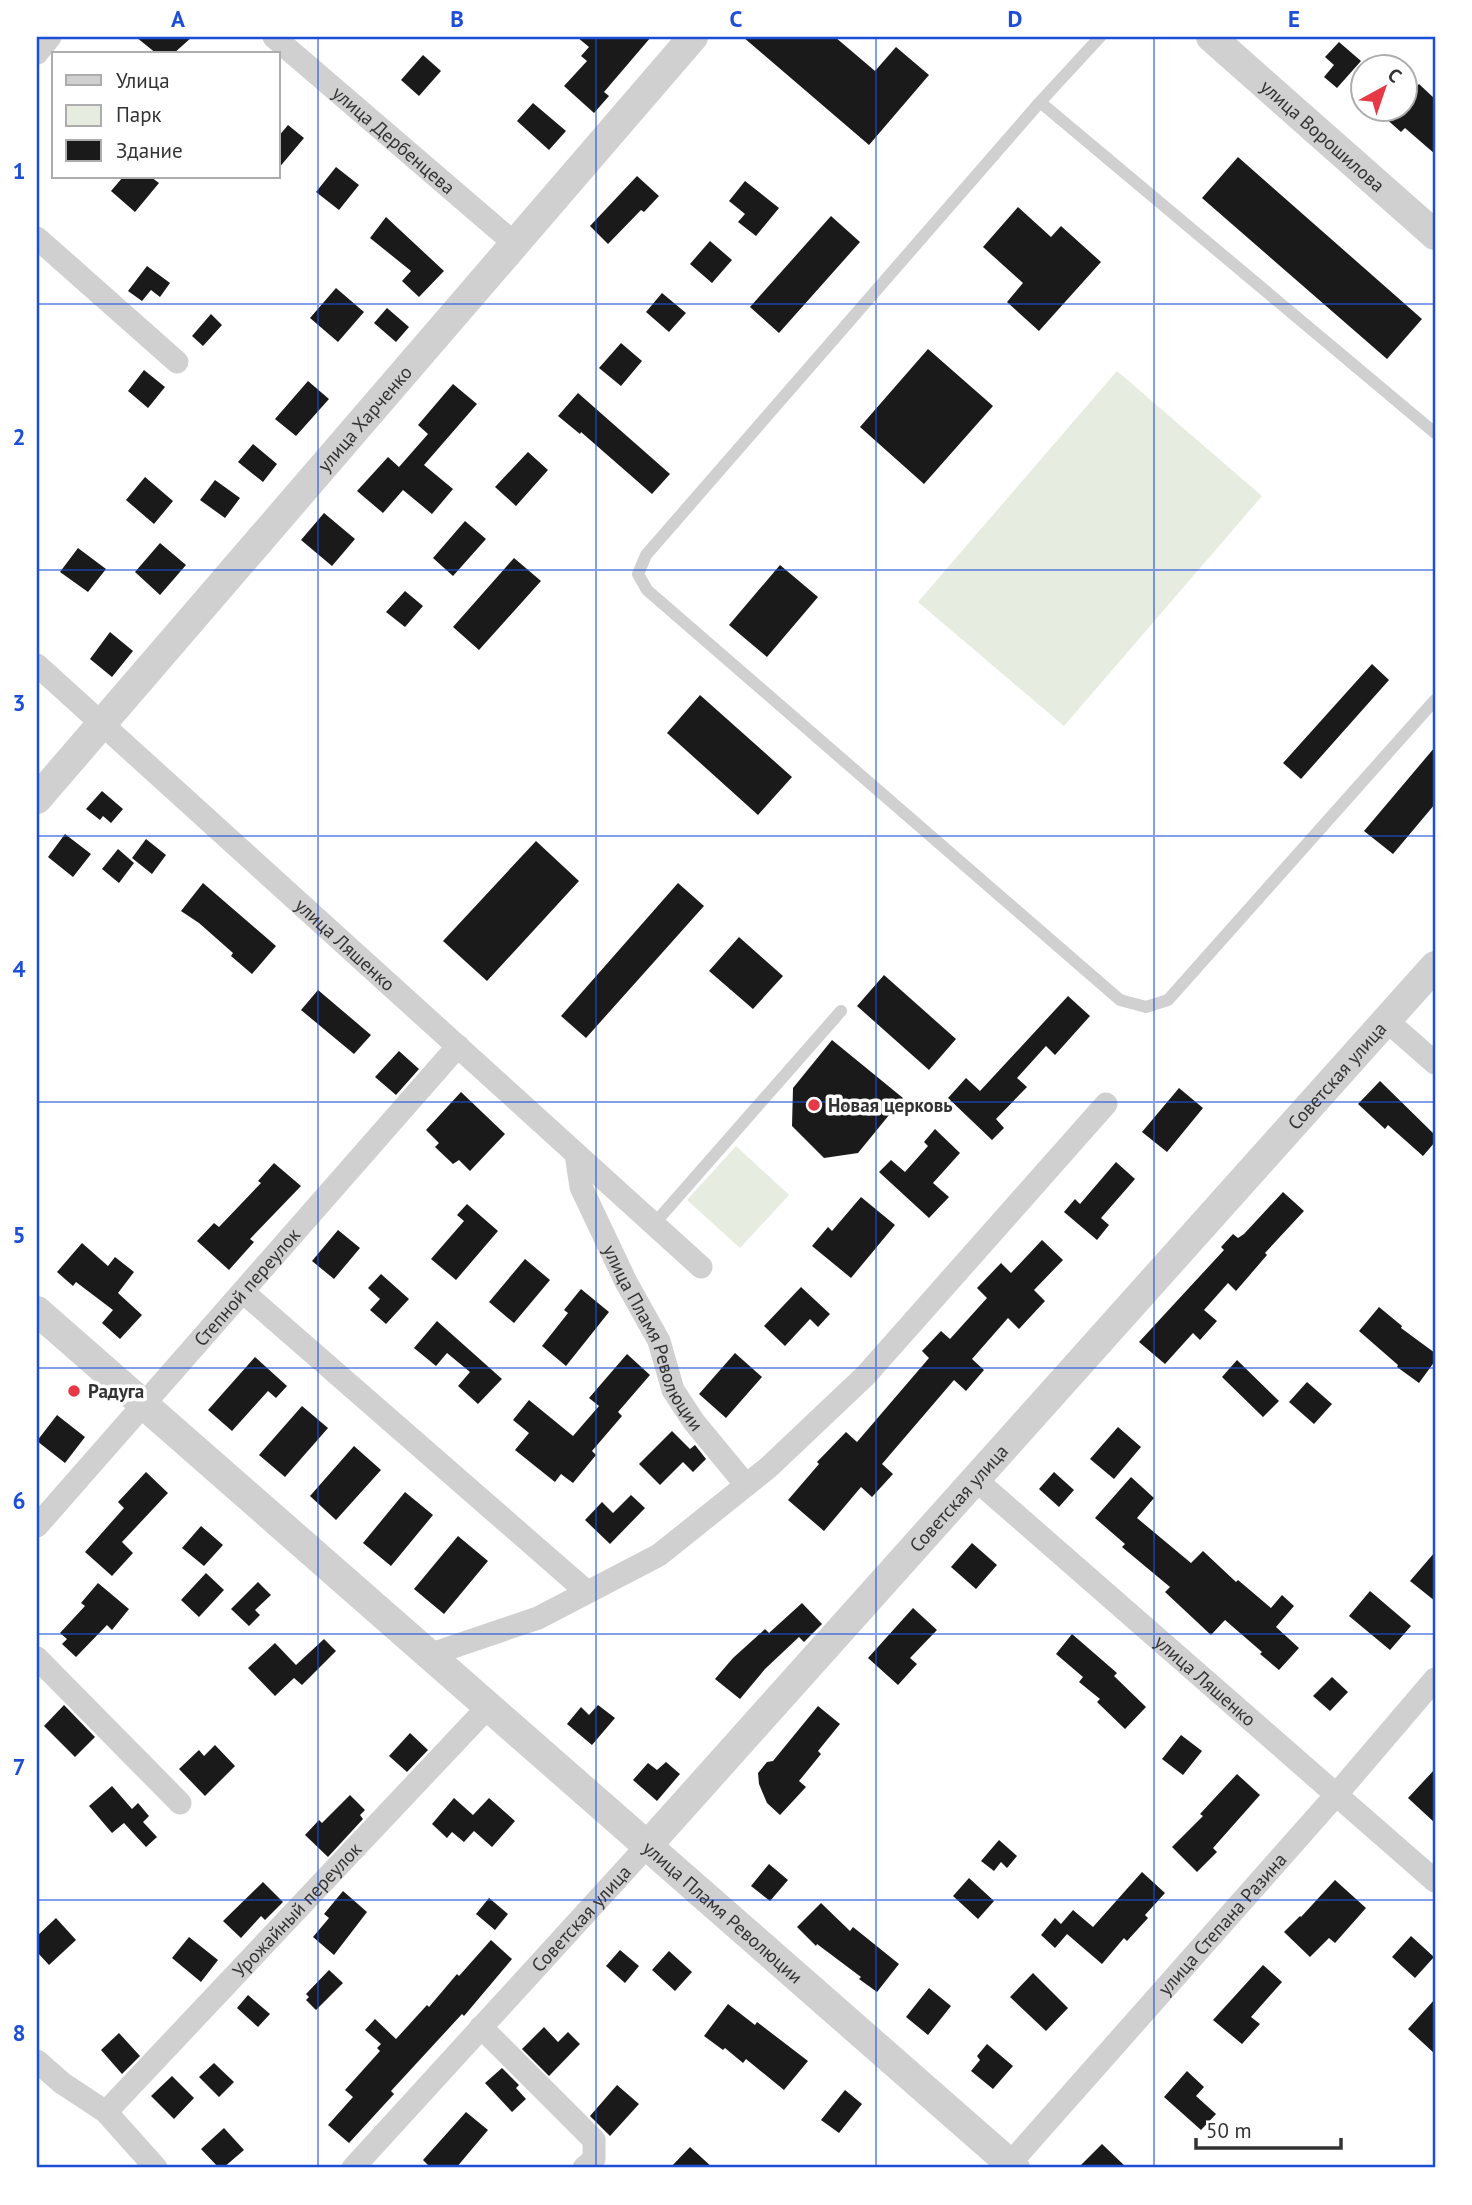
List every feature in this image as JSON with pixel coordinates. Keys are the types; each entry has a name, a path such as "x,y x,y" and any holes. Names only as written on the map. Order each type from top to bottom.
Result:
{"street":[{"path":"37,53 50,37"},
{"name":"улица Дербенцева","path":"274,37 514,243"},
{"name":"улица Харченко","path":"37,799 693,37"},
{"name":"улица Ворошилова","path":"1211,37 1435,235"},
{"path":"37,238 177,362"},
{"name":"улица Ляшенко","path":"37,665 701,1267"},
{"name":"Советская улица","path":"353,2168 647,1846 1435,966"},
{"path":"1386,1020 1435,1062"},
{"name":"Степной переулок","path":"37,1526 458,1046"},
{"path":"429,1655 538,1618 659,1555 769,1467 866,1375 1106,1104"},
{"name":"улица Пламя Революции","path":"576,1154 581,1187 626,1282 659,1341 673,1390 694,1422 746,1485"},
{"path":"243,1292 587,1592"},
{"name":"улица Пламя Революции","path":"37,1311 1010,2167"},
{"name":"улица Ляшенко","path":"975,1479 1435,1881"},
{"path":"37,1658 180,1803"},
{"name":"улица Степана Разина","path":"1010,2167 1435,1679"},
{"name":"Урожайный переулок","path":"106,2112 488,1707"},
{"path":"481,2027 594,2140 594,2159 584,2168"},
{"path":"37,2061 62,2083 106,2112 156,2168"}],"lane":[{"path":"1100,37 1040,102 646,555 638,573 647,590 1120,1000 1146,1007 1168,1000 1435,700"},
{"path":"1040,102 1435,433"},
{"path":"654,1224 841,1011"}],"green space":[{"path":"1117,371 1262,496 1064,726 918,602"},
{"path":"736,1146 789,1195 740,1248 687,1200"}],"building":[{"path":"136,37 192,37 175,52 155,52"},
{"path":"577,37 651,37 604,92 609,96 594,113 564,86 587,61 581,56 589,47"},
{"path":"743,37 835,37 875,71 896,47 929,75 869,145"},
{"path":"1339,42 1351,52 1350,73 1337,88 1324,77 1334,65 1325,57"},
{"path":"423,55 441,71 419,96 401,80"},
{"path":"1420,85 1435,99 1435,154 1405,128 1401,132 1390,122 1420,122"},
{"path":"533,103 566,131 549,150 517,121"},
{"path":"288,125 304,138 280,167 280,135"},
{"path":"1238,157 1422,319 1387,359 1202,198"},
{"path":"336,167 359,185 339,210 316,192"},
{"path":"637,176 659,196 644,212 641,210 608,244 590,226"},
{"path":"122,178 152,178 159,183 135,212 111,191"},
{"path":"745,181 779,208 756,236 738,222 745,214 729,201"},
{"path":"1018,207 1051,237 1061,226 1101,262 1039,331 1007,302 1023,283 983,247"},
{"path":"831,216 860,242 779,333 750,307"},
{"path":"386,217 444,271 419,297 402,281 411,271 370,238"},
{"path":"710,241 732,260 712,283 690,264"},
{"path":"147,266 170,283 160,297 151,290 142,301 128,291"},
{"path":"336,288 364,312 338,342 310,318"},
{"path":"662,293 686,313 669,332 646,312"},
{"path":"387,308 409,327 396,342 374,323"},
{"path":"211,314 222,325 203,346 192,336"},
{"path":"621,343 642,361 621,386 599,368"},
{"path":"928,349 993,406 924,484 860,427"},
{"path":"144,370 165,387 148,408 128,391"},
{"path":"308,381 329,399 296,436 275,419"},
{"path":"453,384 477,404 424,465 453,489 432,514 403,490 383,513 357,491 388,457 399,467 428,434 418,425"},
{"path":"578,393 670,474 652,494 581,432 580,434 558,416"},
{"path":"253,444 277,464 263,482 238,462"},
{"path":"528,452 548,470 516,506 495,487"},
{"path":"145,477 173,501 154,524 126,500"},
{"path":"215,480 240,498 225,518 200,500"},
{"path":"324,513 355,539 332,566 301,540"},
{"path":"465,521 486,539 453,576 433,558"},
{"path":"160,543 186,565 160,595 135,572"},
{"path":"78,548 106,569 88,592 60,572"},
{"path":"514,558 541,581 479,650 453,627"},
{"path":"780,565 818,597 767,657 729,625"},
{"path":"405,591 423,606 405,627 386,612"},
{"path":"110,632 133,651 112,677 90,659"},
{"path":"1372,664 1389,680 1301,779 1283,763"},
{"path":"700,695 792,777 758,815 667,733"},
{"path":"1435,747 1435,804 1393,854 1364,831"},
{"path":"102,791 123,809 111,823 103,816 100,820 86,809"},
{"path":"65,834 91,854 73,877 48,857"},
{"path":"146,839 166,855 152,874 132,858"},
{"path":"536,841 579,881 487,981 443,941"},
{"path":"118,849 134,863 119,883 102,869"},
{"path":"203,883 276,946 252,974 231,956 233,953 181,911"},
{"path":"678,883 704,906 586,1038 561,1016"},
{"path":"739,937 783,976 753,1009 709,971"},
{"path":"884,975 956,1039 929,1070 857,1006"},
{"path":"318,990 371,1035 354,1054 301,1010"},
{"path":"1068,996 1090,1016 1055,1055 1046,1046 1017,1078 1027,1087 996,1119 1004,1128 992,1140 948,1098 966,1078 980,1091"},
{"path":"832,1040 903,1098 858,1153 824,1158 792,1126 793,1088"},
{"path":"399,1051 419,1069 396,1095 375,1077"},
{"path":"1380,1081 1435,1135 1435,1142 1423,1156 1388,1125 1385,1129 1358,1104"},
{"path":"1179,1088 1203,1108 1167,1152 1142,1132"},
{"path":"461,1092 505,1134 470,1171 459,1160 453,1164 435,1147 439,1143 426,1130"},
{"path":"935,1129 960,1153 933,1183 949,1197 929,1218 879,1172 891,1160 905,1172 928,1146 924,1142"},
{"path":"1116,1162 1135,1179 1101,1218 1109,1225 1097,1240 1064,1212 1075,1199 1080,1204"},
{"path":"274,1163 301,1186 250,1239 254,1242 229,1270 197,1241 214,1223 219,1227 261,1183 258,1181"},
{"path":"1283,1192 1304,1211 1265,1253 1267,1255 1236,1291 1228,1283 1204,1310 1217,1321 1200,1340 1193,1333 1165,1364 1139,1342 1224,1250 1221,1247 1233,1234 1238,1238 1244,1234"},
{"path":"861,1197 895,1225 851,1278 812,1246 828,1227 832,1231"},
{"path":"467,1204 498,1231 456,1280 431,1259 464,1221 457,1215"},
{"path":"338,1230 360,1248 334,1279 312,1261"},
{"path":"1042,1240 1063,1260 1034,1290 1045,1301 1019,1329 1008,1318 972,1359 984,1370 966,1391 954,1380 882,1464 893,1474 872,1497 861,1487 824,1531 788,1500 819,1464 817,1462 846,1432 857,1442 929,1358 922,1351 941,1331 950,1339 987,1298 977,1288 1001,1263 1011,1273"},
{"path":"82,1243 108,1266 115,1257 134,1272 118,1293 142,1315 120,1339 102,1323 113,1310 76,1282 73,1286 57,1272"},
{"path":"525,1259 550,1280 514,1323 489,1302"},
{"path":"381,1274 409,1299 386,1324 370,1310 380,1299 368,1288"},
{"path":"801,1287 830,1314 818,1327 810,1319 785,1346 764,1326"},
{"path":"581,1289 609,1312 566,1366 542,1346 568,1313 564,1310"},
{"path":"1379,1307 1402,1326 1401,1328 1435,1353 1435,1361 1419,1383 1397,1367 1398,1365 1359,1331"},
{"path":"437,1321 502,1379 478,1404 458,1386 470,1372 447,1353 436,1366 414,1348"},
{"path":"735,1353 762,1377 726,1418 699,1394"},
{"path":"627,1354 650,1375 618,1412 622,1416 592,1451 596,1455 573,1483 561,1474 555,1482 515,1450 529,1433 513,1420 529,1400 573,1436 599,1406 589,1398"},
{"path":"255,1357 287,1386 276,1398 268,1391 232,1431 208,1410"},
{"path":"1237,1360 1279,1401 1263,1417 1222,1377"},
{"path":"1307,1382 1332,1404 1314,1424 1289,1402"},
{"path":"302,1406 328,1428 285,1477 259,1455"},
{"path":"57,1415 85,1437 65,1463 37,1441"},
{"path":"1118,1427 1141,1447 1114,1479 1090,1459"},
{"path":"672,1431 690,1449 695,1445 706,1459 693,1472 683,1462 660,1485 639,1464"},
{"path":"354,1446 381,1470 336,1520 310,1496"},
{"path":"146,1472 168,1493 122,1542 133,1553 112,1576 85,1552 124,1508 118,1502"},
{"path":"1054,1472 1074,1490 1059,1507 1039,1489"},
{"path":"1131,1477 1154,1498 1137,1518 1191,1563 1203,1551 1236,1582 1238,1580 1271,1608 1282,1595 1294,1606 1276,1627 1299,1648 1279,1670 1225,1620 1211,1635 1165,1592 1170,1587 1122,1547 1125,1544 1095,1518"},
{"path":"405,1492 433,1515 391,1566 363,1543"},
{"path":"631,1495 645,1508 610,1544 585,1520 602,1502 613,1513"},
{"path":"201,1526 223,1545 204,1566 182,1548"},
{"path":"458,1536 488,1561 444,1614 414,1589"},
{"path":"972,1543 997,1565 976,1589 951,1567"},
{"path":"1435,1552 1435,1601 1410,1581"},
{"path":"206,1573 224,1590 199,1617 181,1600"},
{"path":"258,1582 271,1595 255,1610 260,1615 249,1626 231,1609"},
{"path":"98,1583 129,1609 112,1630 107,1625 76,1657 62,1644 67,1639 60,1633 85,1606 81,1603"},
{"path":"1370,1591 1411,1626 1390,1650 1349,1616"},
{"path":"802,1603 822,1624 804,1642 799,1637 765,1669 740,1699 715,1679 733,1658 765,1629 769,1633"},
{"path":"913,1608 937,1630 910,1658 917,1664 898,1685 868,1658"},
{"path":"1072,1634 1117,1673 1114,1676 1146,1707 1125,1729 1097,1702 1100,1699 1079,1682 1083,1677 1056,1654"},
{"path":"324,1639 336,1651 302,1685 294,1678 275,1696 248,1668 275,1643 296,1665"},
{"path":"1332,1677 1348,1692 1330,1711 1313,1696"},
{"path":"64,1705 95,1737 75,1757 44,1726"},
{"path":"598,1705 615,1718 592,1745 567,1724 581,1707 589,1715"},
{"path":"818,1706 840,1724 799,1781 806,1787 780,1815 767,1803 759,1784 758,1773 767,1762 773,1761"},
{"path":"410,1733 428,1750 407,1772 389,1756"},
{"path":"1181,1735 1202,1751 1183,1775 1162,1759"},
{"path":"215,1745 235,1766 205,1796 179,1769 199,1750 204,1756"},
{"path":"666,1762 680,1774 657,1801 633,1780 648,1763 657,1770"},
{"path":"1435,1769 1435,1823 1408,1798"},
{"path":"1237,1774 1260,1795 1213,1848 1217,1852 1197,1872 1172,1847 1203,1816 1200,1814"},
{"path":"112,1786 132,1809 138,1803 149,1816 143,1822 157,1837 146,1847 124,1823 112,1833 89,1806"},
{"path":"350,1795 365,1810 360,1815 363,1819 328,1857 305,1835 319,1820 322,1823"},
{"path":"454,1798 473,1815 489,1798 515,1821 492,1847 474,1831 464,1842 452,1832 447,1838 432,1824"},
{"path":"999,1840 1017,1856 1007,1868 1001,1862 994,1871 981,1861"},
{"path":"769,1864 788,1880 770,1901 751,1886"},
{"path":"1142,1872 1165,1893 1145,1915 1148,1918 1127,1941 1124,1938 1102,1964 1067,1934 1055,1948 1041,1935 1055,1918 1061,1924 1073,1910 1093,1927"},
{"path":"969,1878 994,1901 978,1919 953,1896"},
{"path":"1335,1880 1366,1908 1335,1943 1329,1938 1310,1957 1284,1932"},
{"path":"263,1882 283,1902 265,1920 261,1916 241,1938 223,1921"},
{"path":"343,1891 367,1912 334,1955 313,1937 329,1918 324,1914"},
{"path":"489,1898 508,1914 495,1930 476,1914"},
{"path":"821,1903 850,1931 853,1927 899,1964 877,1992 859,1979 861,1977 817,1944 816,1946 797,1927"},
{"path":"56,1918 76,1940 49,1965 37,1952 37,1936"},
{"path":"1411,1936 1434,1957 1415,1978 1392,1957"},
{"path":"189,1937 218,1960 201,1982 172,1958"},
{"path":"491,1940 512,1959 464,2016 462,2014 391,2091 394,2094 349,2143 328,2125 353,2097 345,2090 380,2051 377,2048 381,2044 365,2030 375,2019 396,2039"},
{"path":"620,1950 639,1966 625,1983 606,1966"},
{"path":"669,1951 692,1972 675,1991 652,1970"},
{"path":"1263,1965 1282,1982 1251,2017 1260,2024 1242,2044 1213,2020"},
{"path":"329,1970 343,1983 316,2010 306,2000 309,1997 306,1994"},
{"path":"1033,1973 1068,2008 1046,2031 1010,1997"},
{"path":"929,1988 951,2006 928,2035 906,2017"},
{"path":"248,1995 270,2014 258,2027 237,2008"},
{"path":"1435,1999 1435,2054 1408,2029"},
{"path":"728,2004 755,2025 757,2022 808,2061 784,2090 746,2059 743,2063 704,2036"},
{"path":"544,2027 558,2042 568,2032 580,2044 549,2076 522,2049"},
{"path":"119,2033 140,2056 122,2074 101,2050"},
{"path":"987,2044 1013,2066 993,2089 971,2071 980,2060 977,2056"},
{"path":"214,2063 234,2082 219,2097 199,2077"},
{"path":"502,2068 519,2085 516,2088 526,2099 512,2112 485,2083"},
{"path":"1187,2071 1204,2087 1196,2096 1216,2114 1201,2130 1164,2097"},
{"path":"172,2076 194,2098 174,2119 151,2096"},
{"path":"617,2085 639,2104 610,2136 590,2116"},
{"path":"845,2090 862,2104 839,2133 821,2120"},
{"path":"466,2112 488,2130 456,2168 431,2168 423,2160"},
{"path":"224,2128 244,2150 223,2168 219,2168 201,2149"},
{"path":"1102,2144 1127,2168 1078,2168"},
{"path":"690,2147 713,2168 670,2168"}],"place":[{"name":"Новая церковь","path":"814,1105"},
{"name":"Радуга","path":"74,1391"}]}
